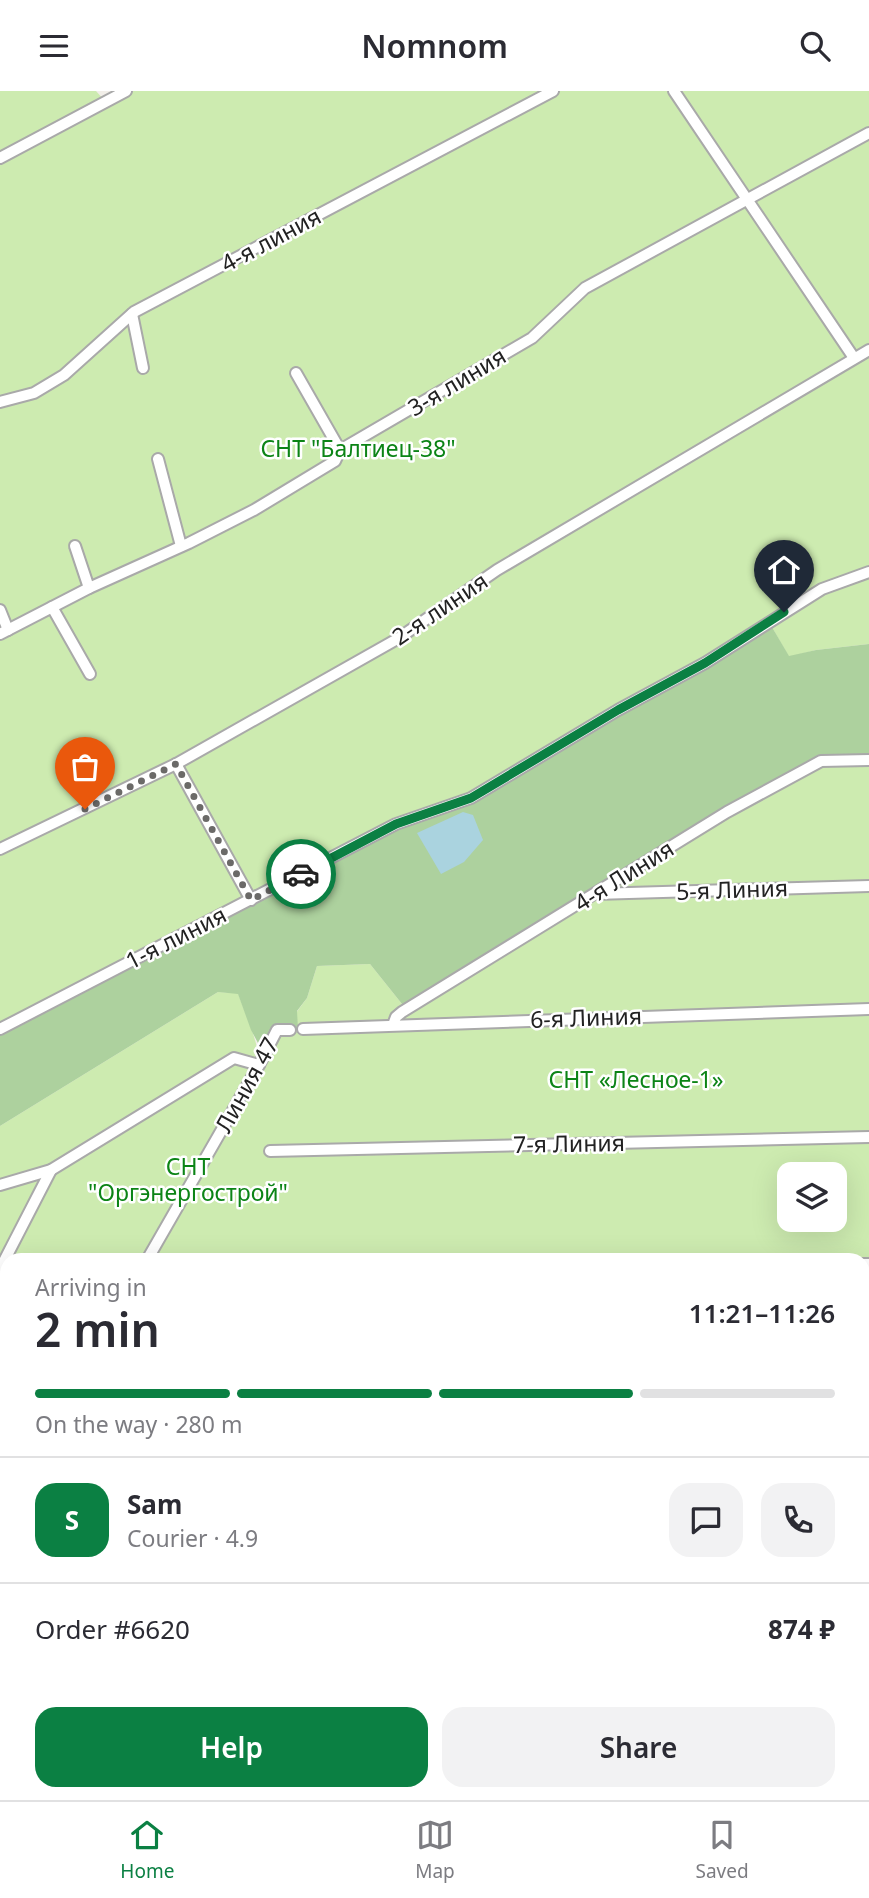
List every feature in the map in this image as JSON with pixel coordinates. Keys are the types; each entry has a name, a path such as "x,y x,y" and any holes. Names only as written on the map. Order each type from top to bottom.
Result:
{"street":[{"path":"96,91 105,101"},
{"path":"0,158 126,91"},
{"name":"4-я линия","path":"0,402 34,393 64,375 132,314 553,91"},
{"path":"674,91 854,358"},
{"name":"3-я линия","path":"4,631 181,546 301,484 335,461 340,450 531,338 585,288 869,133"},
{"path":"132,314 143,368"},
{"name":"2-я линия","path":"0,849 176,764 399,638 497,570 869,350"},
{"path":"296,373 340,450"},
{"path":"158,459 181,546"},
{"path":"75,546 89,588"},
{"name":"1-я линия","path":"0,1029 396,824 471,798 618,710 705,663 821,589 867,577"},
{"path":"52,607 90,674"},
{"path":"0,610 4,631"},
{"name":"4-я Линия","path":"393,1025 402,1012 727,812 821,761 869,760"},
{"path":"176,764 251,900"},
{"name":"5-я Линия","path":"595,894 869,886"},
{"name":"6-я Линия","path":"303,1029 869,1009"},
{"name":"Линия 47","path":"151,1253 277,1030 290,1030"},
{"path":"0,1185 51,1170 234,1058 259,1065"},
{"name":"7-я Линия","path":"270,1150 869,1137"},
{"path":"8,1253 51,1170"}],"green space":[{"name":"СНТ \"Балтиец-38\"","path":"0,91 96,91 105,101 126,91 869,91 869,644 816,650 789,657 769,622 468,799 0,1029"},
{"path":"769,622 789,656 869,644 869,760 821,761 406,1009 370,964 317,966 307,998 297,1011 298,1029 277,1030 259,1065 258,1043 238,994 218,992 0,1126 0,1029 392,827 468,799"},
{"name":"СНТ «Лесное-1»","path":"869,760 869,1253 0,1253 0,1126 218,992 238,993 254,1037 259,1063 307,998 317,966 370,964 406,1009 821,761"}],"water":[{"path":"463,812 473,815 483,840 464,862 441,874 417,833"}],"way so far":[{"path":"85,809 176,764 251,900 301,874"}],"route":[{"path":"301,874 396,824 471,798 618,710 705,663 784,612"}],"park label":[{"name":"СНТ \"Оргэнергострой\"","path":"188,1180"}]}
